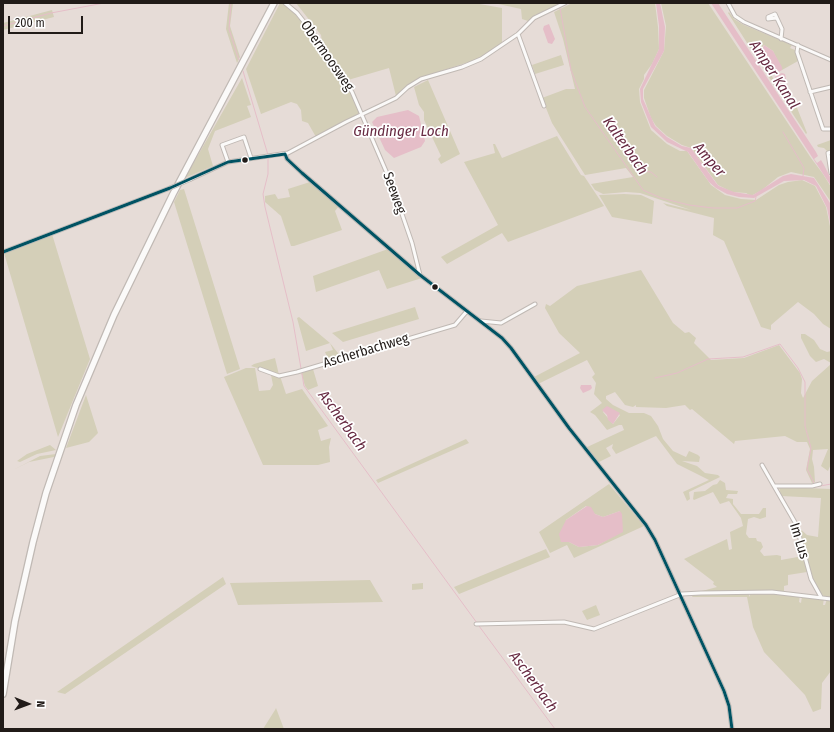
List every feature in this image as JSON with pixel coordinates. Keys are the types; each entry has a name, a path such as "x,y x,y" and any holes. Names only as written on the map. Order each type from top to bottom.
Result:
{"highway":[{"path":"3,694 15,621 33,542 46,493 76,405 114,315 173,194 274,3"}],"street":[{"name":"Obermoosweg","path":"285,3 296,13 331,57 346,80 362,114"},
{"path":"728,3 735,16 744,22 831,60"},
{"path":"3,252 170,188 228,162 285,154 396,98 408,87 422,79 479,60 518,34 534,18 562,4"},
{"path":"776,18 782,29 781,39"},
{"path":"518,34 544,106"},
{"path":"798,45 797,52 823,129 831,129"},
{"path":"810,92 831,87"},
{"name":"Seeweg","path":"362,114 392,185 412,243 420,275"},
{"path":"228,162 222,145 244,137 251,158"},
{"path":"831,152 828,153 831,173"},
{"path":"285,154 287,159 302,173 420,275 508,343 611,483 646,525 655,540 724,691 729,706 732,729"},
{"path":"481,321 501,323 535,304"},
{"name":"Ascherbachweg","path":"260,369 279,376 301,371 455,325 467,312"},
{"name":"Im Lus","path":"762,465 796,524 811,579 822,598"},
{"path":"774,486 812,486 820,484"},
{"path":"477,624 564,622 594,630 680,595 701,593 772,592 831,599"}],"shaded area":[{"path":"229,3 233,3 230,26 240,57 237,63 226,29"},
{"path":"280,3 283,3 295,14 319,44 351,93 360,113 316,137 308,123 302,121 301,110 297,104 291,102 261,114 246,69"},
{"path":"296,3 474,3 502,8 502,43 478,59 419,78 396,96 389,68 348,80 322,43 321,35"},
{"path":"494,3 563,3 535,15 528,21 522,19 521,9"},
{"path":"572,3 655,3 659,49 652,64 644,75 644,79 639,89 640,102 651,130 667,144 680,151 687,151 711,185 725,195 741,199 756,200 779,185 788,182 802,180 815,186 826,207 831,231 831,329 798,302 771,325 771,330 761,327 724,241 713,235 714,218 667,206 663,203 691,210 640,193 626,192 603,194 595,190 591,184 633,177 626,168 585,175 552,123 542,98 566,89 575,89 563,39 554,12"},
{"path":"661,3 708,3 823,174 831,187 831,202 814,177 791,172 778,177 762,190 751,196 746,193 732,192 718,185 691,148 682,145 667,136 656,126 651,118 644,98 644,90 664,51 666,26"},
{"path":"52,10 54,17 3,30 3,23"},
{"path":"729,12 734,19 744,25 792,45 790,48 795,50 798,61 782,70 773,51 764,45 760,50 761,56 781,93 790,90 807,133 806,134 728,13"},
{"path":"561,55 564,65 535,74 532,65"},
{"path":"242,78 251,105 247,106 251,117 215,131 208,149 213,166 185,178"},
{"path":"428,80 460,154 441,164 438,159 441,156 424,120 424,112 419,105 414,87"},
{"path":"557,136 581,175 584,176 604,206 508,242 502,233 447,264 441,257 498,225 464,162 495,153 493,144 495,144 502,158"},
{"path":"831,140 831,151 828,152 824,148 818,147 817,145"},
{"path":"310,182 339,206 335,211 342,230 291,246 281,216 265,202 265,196 275,194 278,199 290,197 288,189"},
{"path":"184,189 240,369 227,374 174,202 180,190"},
{"path":"599,195 641,195 654,201 652,224 612,217"},
{"path":"52,234 90,359 58,437 4,253"},
{"path":"388,249 422,278 387,289 379,270 316,292 313,276"},
{"path":"641,270 673,323 685,333 689,332 696,338 694,343 711,360 744,358 779,345 800,373 802,379 801,393 803,398 812,381 831,364 831,464 828,471 821,466 828,449 813,450 812,459 815,482 812,483 806,470 810,449 807,442 797,442 785,436 735,441 734,444 692,409 690,410 685,405 666,408 636,407 636,405 633,407 625,405 615,392 606,396 606,399 613,405 629,413 644,413 651,416 658,426 663,439 673,451 686,457 689,451 700,457 699,462 682,461 697,466 705,473 718,475 720,477 689,492 690,499 687,501 683,492 709,480 677,464 656,436 616,454 612,448 613,444 606,448 611,456 597,463 585,448 624,430 622,425 619,425 607,430 595,415 590,412 602,403 594,394 596,383 592,377 595,374 587,360 538,384 534,377 580,353 559,333 545,308 546,304 550,306 577,286","holes":["607,407 620,415 613,424 603,412"]},
{"path":"415,307 419,319 343,342 332,333"},
{"path":"299,317 330,343 306,351 297,318"},
{"path":"801,334 805,334 814,340 820,349 827,352 831,351 831,363 824,359 816,362 810,356 801,338"},
{"path":"330,343 341,357 329,361 325,352 333,350"},
{"path":"275,358 279,375 251,366 254,364"},
{"path":"246,368 255,368 259,391 270,390 273,385 271,375 280,376 286,394 302,389 328,426 318,430 321,441 331,438 329,447 330,462 318,465 263,465 224,377"},
{"path":"313,369 318,386 308,390 305,386 301,372"},
{"path":"86,395 98,433 89,442 66,448"},
{"path":"466,439 469,443 378,483 376,480"},
{"path":"50,445 56,450 37,454 20,462 17,461 27,454"},
{"path":"56,454 55,459 54,457 29,462 13,470 40,456"},
{"path":"720,480 725,483 726,490 738,491 737,494 728,494 726,498 733,499 733,504 741,514 759,514 763,508 766,508 766,517 760,519 754,517 748,519 746,534 749,538 756,538 757,541 761,542 763,547 760,551 764,556 777,555 781,556 781,560 803,556 807,572 788,575 788,585 784,586 784,592 702,591 717,587 713,584 714,582 684,559 727,539 729,550 732,549 730,532 743,526 741,518 729,501 720,504 713,492 694,500 693,499 694,492 705,491 717,484"},
{"path":"609,484 644,526 574,558 567,545 550,553 539,532","holes":["586,506 595,514 603,517 620,511 610,538 598,545 579,547 569,542 566,520"]},
{"path":"779,487 831,489 831,598 824,597 811,579 798,527 807,535 818,537 821,498 781,496"},
{"path":"546,549 550,557 459,594 454,587"},
{"path":"223,577 226,584 65,694 57,692"},
{"path":"370,580 383,602 238,605 230,583"},
{"path":"423,583 423,589 412,590 412,584"},
{"path":"748,593 750,597 750,593 800,595 799,602 801,603 802,596 824,598 823,605 825,605 827,599 831,600 831,671 822,683 821,709 813,712 805,695 764,652 753,627 747,597 692,597 693,595"},
{"path":"596,605 600,615 587,620 582,611"},
{"path":"276,708 284,729 263,729 275,710"}],"water":[{"path":"656,3 660,3 665,27 664,51 643,89 643,99 655,126 667,137 682,146 691,148 716,183 719,186 734,192 753,195 783,176 791,174 814,178 830,203 831,228 827,208 816,186 804,180 784,181 754,198 739,197 727,194 709,182 688,152 667,142 651,127 641,102 640,89 659,49 659,26"},
{"path":"711,3 718,3 816,152 818,156 814,159 817,163 821,160 831,179 831,186"},
{"path":"549,24 555,39 552,44 548,43 543,29 544,26"},
{"path":"764,45 773,51 782,67 782,70 776,74 772,75 764,55 761,53"},
{"path":"782,73 785,74 788,89 782,92 775,78 776,75"},
{"name":"Gündinger Loch","path":"408,110 419,116 425,141 421,147 394,158 385,150 372,122 377,117"},
{"path":"581,385 591,385 592,388 583,393 580,388"},
{"path":"607,406 620,413 613,424 608,420 607,415 602,410"},
{"path":"587,506 591,507 595,514 603,517 620,511 622,514 623,532 598,545 579,547 569,542 561,542 559,534 566,520"}],"waterway":[{"path":"3,26 51,13 104,3"},
{"name":"Ascherbach","path":"231,3 229,29 239,60"},
{"name":"Kalterbach","path":"560,8 571,70 585,107 643,190 661,198 689,205 713,208 737,208 755,201 756,197"},
{"name":"Ascherbach","path":"243,71 268,155"},
{"path":"783,132 804,168 803,176"},
{"name":"Ascherbach","path":"268,158 268,174 263,194 265,207 293,322 304,386 477,623"},
{"path":"639,171 651,172 657,177"},
{"path":"655,378 677,373 708,359 743,357 780,344 798,368 805,382 805,426 811,448 807,469 814,483"},
{"path":"815,487 831,484"},
{"name":"Ascherbach","path":"479,626 555,729"}],"transit line":[{"path":"285,154 287,159 302,173 420,275 502,338 511,348 569,428 646,525 655,540 724,691 729,706 732,729"},
{"path":"3,252 170,188 228,162 285,154"}],"water label":[{"name":"Amper Kanal","path":"774,75"},
{"name":"Amper","path":"709,160"}]}
